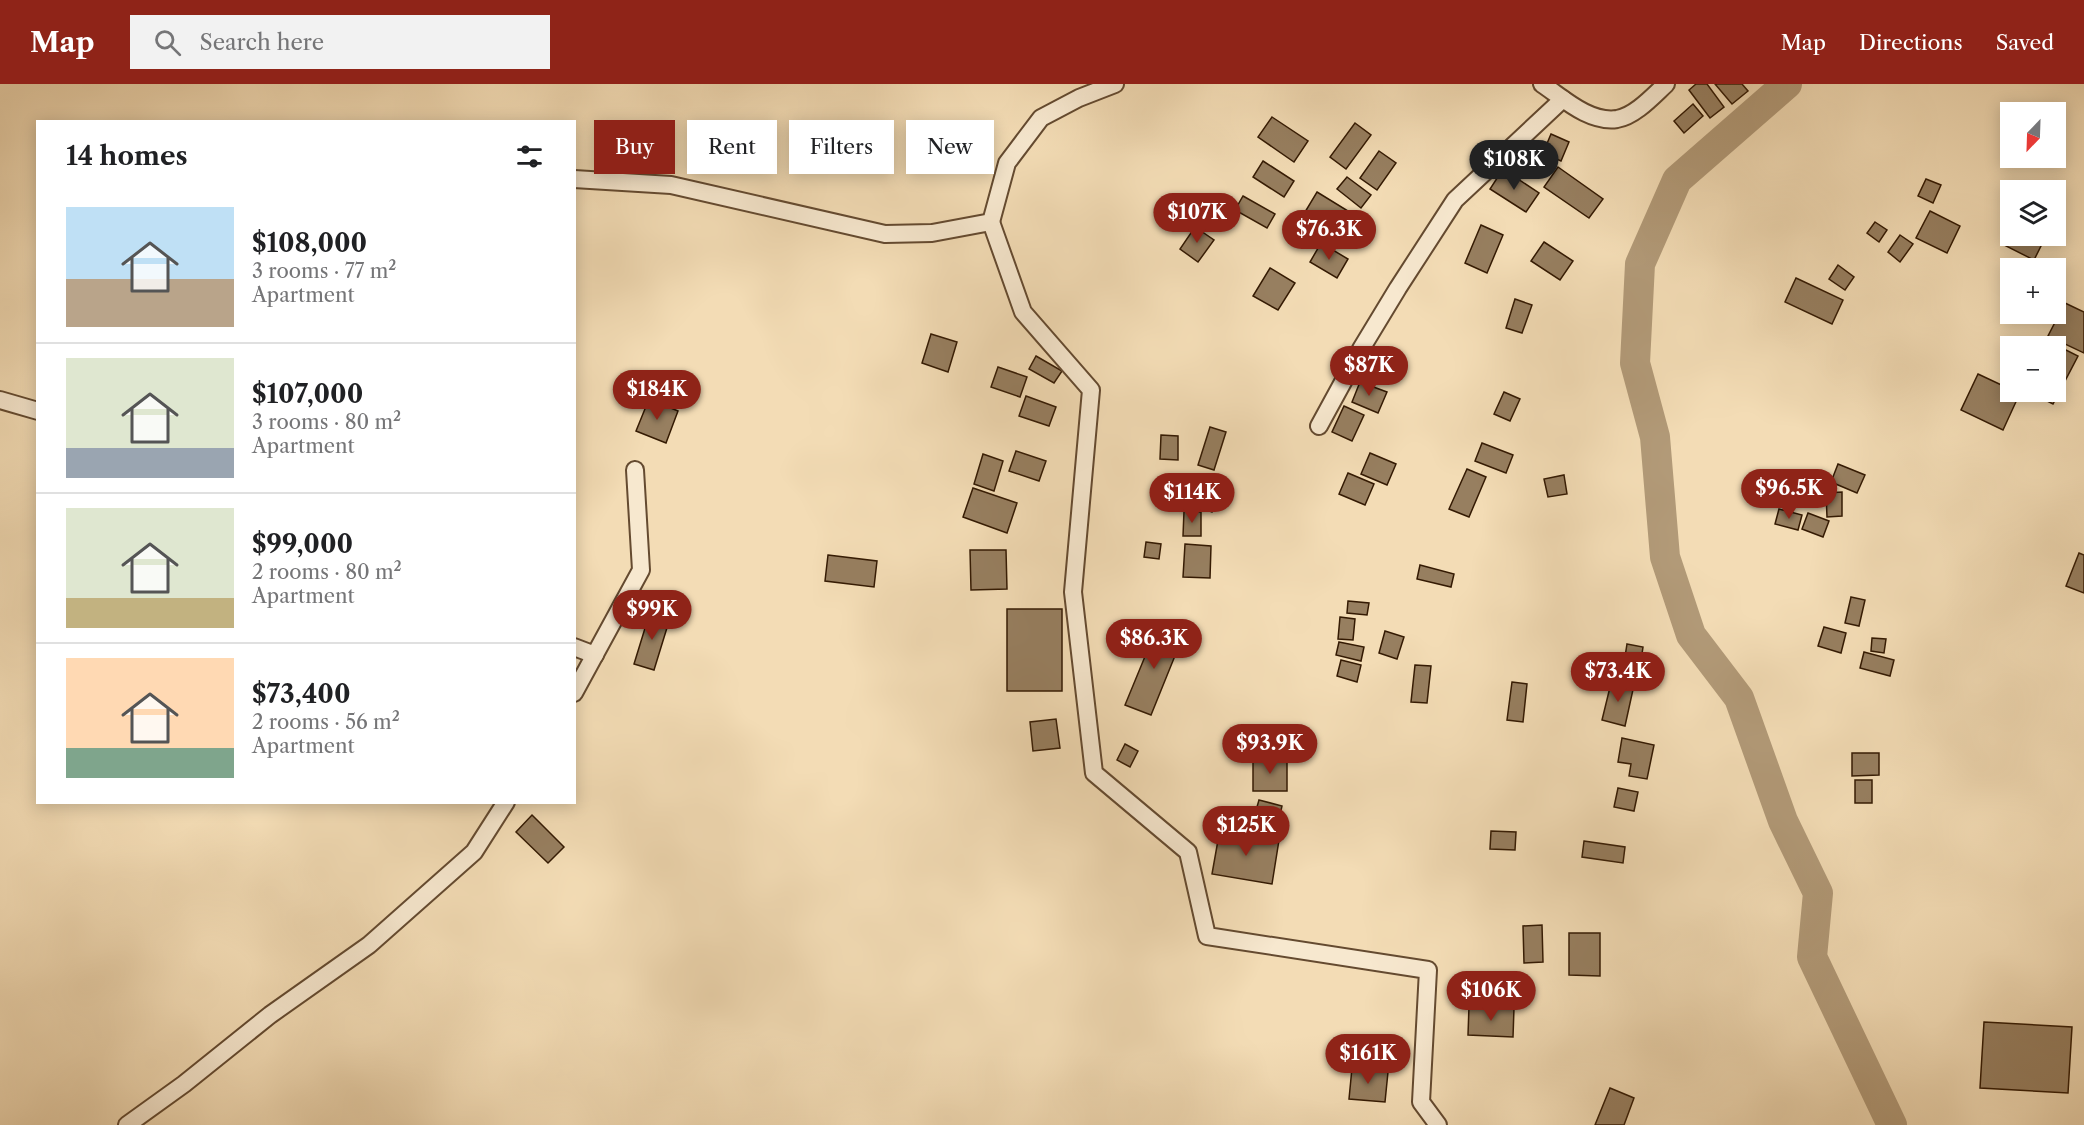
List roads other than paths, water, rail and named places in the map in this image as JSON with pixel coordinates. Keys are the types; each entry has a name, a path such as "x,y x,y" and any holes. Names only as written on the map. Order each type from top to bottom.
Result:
{"street":[{"path":"1115,84 1079,98 1041,118 1007,163 991,222 1023,312 1091,390 1073,592 1094,772 1188,852 1207,936 1428,970 1421,1102 1438,1125"},
{"path":"1542,84 1581,111 1598,117 1616,119 1631,113 1666,84"},
{"path":"1319,426 1398,288 1455,200 1563,99"},
{"path":"576,178 671,185 885,234 932,233 991,222"},
{"path":"0,400 36,410"},
{"path":"576,689 641,570 635,470"},
{"path":"576,648 595,656"},
{"path":"127,1125 184,1084 270,1016 369,945 474,852 505,804"}],"waterway":[{"path":"1787,84 1677,180 1640,264 1635,363 1655,437 1665,557 1691,635 1739,698 1783,821 1818,893 1812,957 1892,1125"}]}
